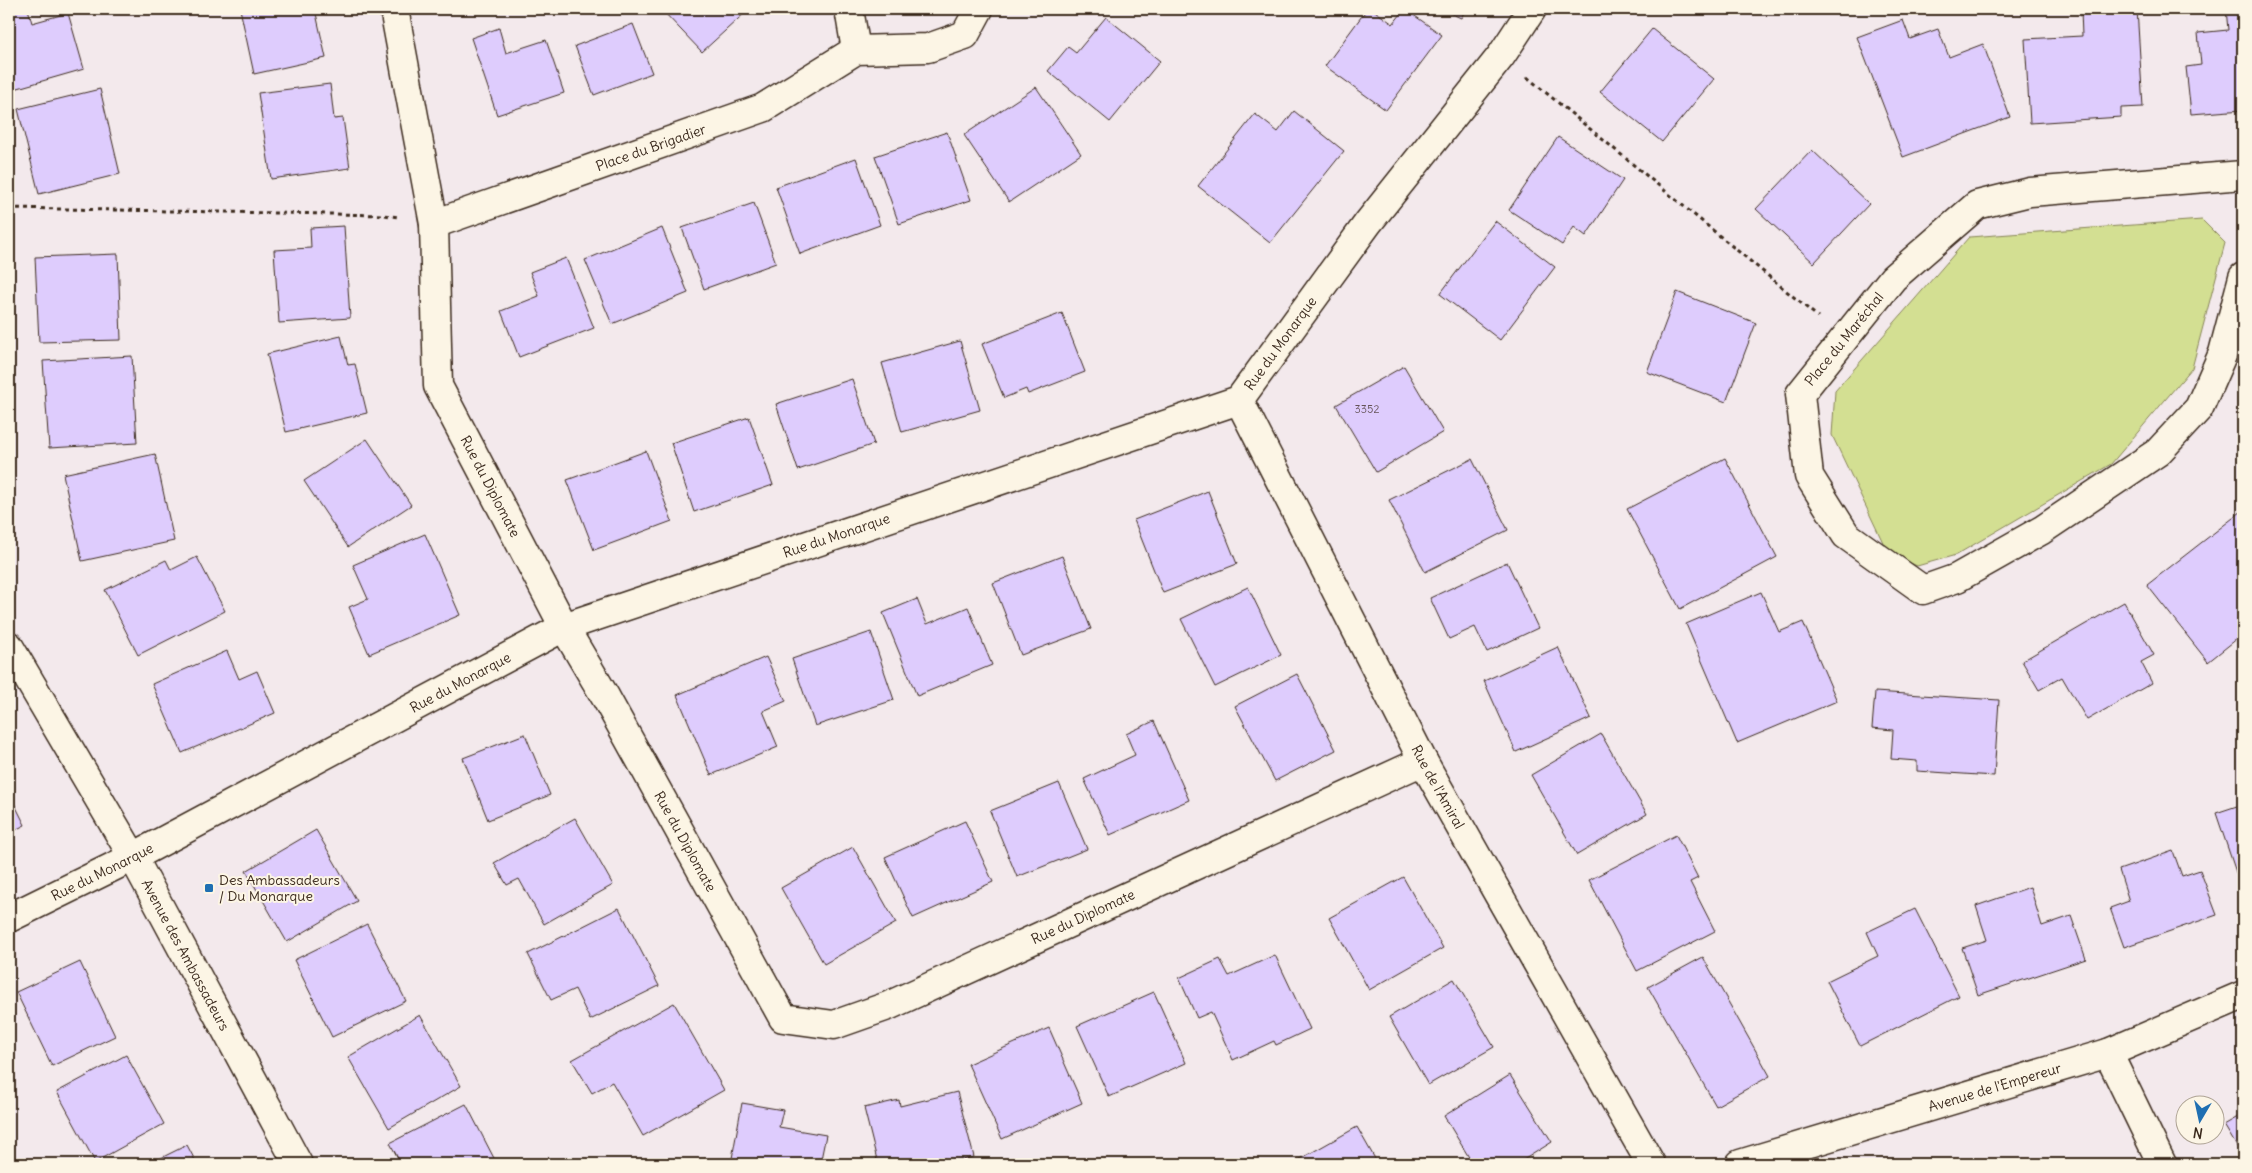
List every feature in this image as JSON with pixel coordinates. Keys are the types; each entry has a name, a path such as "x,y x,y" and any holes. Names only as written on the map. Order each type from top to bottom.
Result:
{"street":[{"name":"Rue du Diplomate","path":"394,9 434,224 438,386 564,627 606,698 783,1018 834,1025 888,1006 1423,761"},
{"path":"849,9 856,50 928,48 965,35 980,9"},
{"name":"Rue du Monarque","path":"9,918 133,857 564,627 1238,400 1368,223 1501,56 1532,9"},
{"name":"Place du Brigadier","path":"434,224 763,108 856,50"},
{"name":"Place du Maréchal","path":"2243,175 2030,192 1977,205 1893,278 1800,394 1809,476 1846,535 1923,590 1957,578 2042,530 2158,452 2199,408 2222,353 2243,277"},
{"name":"Rue de l'Amiral","path":"1238,400 1423,761 1651,1164"},
{"name":"Avenue des Ambassadeurs","path":"9,646 133,857 298,1164"},
{"name":"Avenue de l'Empereur","path":"1740,1164 2108,1053 2243,995"},
{"path":"2108,1053 2162,1164"}],"path":[{"path":"1501,56 1845,339"},
{"path":"9,208 384,215 434,224"}],"green space":[{"path":"2202,220 2225,243 2192,368 2111,464 1956,555 1917,566 1888,553 1832,435 1835,391 1969,237"}],"building":[{"path":"9,9 28,9 32,23 68,13 84,69 11,90 9,83"},
{"path":"240,9 315,9 326,58 254,74"},
{"path":"661,9 749,9 702,52"},
{"path":"1367,9 1372,9 1393,24 1405,9 1442,35 1386,110 1325,66"},
{"path":"1441,9 1466,9 1461,18"},
{"path":"2137,9 2143,107 2121,108 2121,117 2030,123 2025,39 2082,36 2081,10"},
{"path":"2226,9 2243,9 2243,110 2191,114 2186,67 2201,65 2198,33 2228,30"},
{"path":"1106,17 1160,61 1110,122 1048,71 1068,47 1076,53"},
{"path":"1903,20 1910,39 1938,29 1949,57 1983,44 2010,117 1903,157 1857,37"},
{"path":"633,24 652,73 594,95 575,46"},
{"path":"499,28 506,53 546,40 564,93 497,115 471,38"},
{"path":"1652,29 1714,79 1662,142 1600,92"},
{"path":"330,84 334,119 343,118 350,168 271,179 258,93"},
{"path":"1036,87 1081,154 1009,202 964,135"},
{"path":"100,89 120,174 39,194 18,109"},
{"path":"1294,111 1344,151 1270,243 1198,186 1255,114 1278,132"},
{"path":"947,132 971,200 899,224 875,156"},
{"path":"1558,137 1623,180 1586,236 1574,227 1562,245 1509,210"},
{"path":"1812,150 1869,204 1814,263 1756,209"},
{"path":"856,158 880,225 800,254 776,187"},
{"path":"754,203 776,263 704,289 682,228"},
{"path":"1495,221 1555,267 1500,340 1440,294"},
{"path":"344,226 350,318 279,323 274,250 311,248 310,228"},
{"path":"662,228 688,293 612,324 585,260"},
{"path":"118,254 121,340 39,342 35,257"},
{"path":"566,258 594,328 519,357 501,311 539,296 530,272"},
{"path":"1677,292 1756,323 1726,402 1647,372"},
{"path":"1062,313 1085,372 1028,394 1026,389 1004,398 982,344"},
{"path":"341,336 348,365 355,364 367,413 286,432 267,354"},
{"path":"960,341 980,410 902,432 882,363"},
{"path":"132,356 137,443 49,448 43,361"},
{"path":"1404,366 1443,432 1376,472 1336,405"},
{"path":"852,379 874,444 798,470 776,404"},
{"path":"749,417 773,485 694,512 671,443"},
{"path":"367,439 411,505 348,547 304,481"},
{"path":"646,451 672,521 594,550 567,480"},
{"path":"155,454 174,541 82,561 63,474"},
{"path":"1725,458 1777,557 1680,609 1627,509"},
{"path":"1472,459 1508,530 1425,572 1389,500"},
{"path":"1208,491 1237,564 1163,593 1134,520"},
{"path":"2242,511 2243,634 2208,662 2147,585"},
{"path":"425,534 460,615 369,654 349,607 368,599 353,565"},
{"path":"1062,556 1091,629 1021,655 993,583"},
{"path":"197,557 225,611 138,655 105,590 166,560 171,570"},
{"path":"1507,562 1538,628 1487,652 1475,627 1449,639 1430,598"},
{"path":"1248,587 1281,655 1215,687 1181,619"},
{"path":"1761,592 1779,632 1803,622 1837,701 1737,743 1686,624"},
{"path":"917,599 927,624 968,607 992,665 917,696 883,613"},
{"path":"2124,602 2154,655 2141,662 2152,683 2087,720 2062,677 2039,690 2022,661"},
{"path":"871,632 894,700 815,726 792,659"},
{"path":"1558,647 1591,718 1516,752 1484,681"},
{"path":"227,651 239,679 257,671 275,713 182,753 152,684"},
{"path":"766,657 786,701 763,711 778,747 711,775 677,695"},
{"path":"1297,674 1336,750 1275,781 1235,706"},
{"path":"1875,692 1999,700 1994,776 1917,771 1917,761 1891,759 1893,730 1872,728"},
{"path":"1154,721 1189,800 1110,835 1084,779 1135,755 1126,734"},
{"path":"525,734 550,795 488,820 463,758"},
{"path":"1601,734 1647,814 1577,855 1531,775"},
{"path":"1059,783 1087,849 1017,877 990,811"},
{"path":"9,793 25,825 9,833"},
{"path":"2243,804 2243,893 2216,813"},
{"path":"575,818 613,885 544,924 519,879 507,885 494,863"},
{"path":"965,821 993,882 913,918 885,857"},
{"path":"316,830 357,901 287,942 246,871"},
{"path":"1676,835 1698,878 1690,882 1715,931 1637,971 1589,880"},
{"path":"853,847 896,923 824,964 781,888"},
{"path":"2173,851 2182,876 2200,870 2217,915 2124,947 2110,908 2129,901 2119,870"},
{"path":"1403,877 1443,948 1369,990 1329,918"},
{"path":"2030,887 2042,926 2071,916 2086,959 1978,995 1962,948 1987,940 1976,906"},
{"path":"619,908 659,986 590,1020 575,989 551,1000 528,954"},
{"path":"1915,909 1959,996 1860,1046 1827,981 1878,956 1867,932"},
{"path":"367,924 406,1001 332,1037 294,960"},
{"path":"1275,955 1310,1029 1276,1045 1274,1041 1233,1060 1211,1012 1197,1018 1179,978 1220,959 1229,976"},
{"path":"1703,957 1770,1076 1716,1106 1648,987"},
{"path":"80,962 115,1036 52,1066 16,992"},
{"path":"1454,979 1494,1047 1428,1085 1389,1017"},
{"path":"1154,992 1186,1063 1109,1097 1077,1026"},
{"path":"674,1003 724,1090 643,1136 612,1082 592,1093 572,1060"},
{"path":"420,1015 461,1086 389,1128 348,1057"},
{"path":"1049,1028 1082,1103 1002,1139 968,1064"},
{"path":"126,1055 164,1124 95,1162 57,1092"},
{"path":"1510,1075 1552,1142 1517,1164 1473,1164 1444,1116"},
{"path":"957,1092 974,1157 945,1164 908,1164 907,1161 893,1164 878,1164 864,1108 899,1100 900,1106"},
{"path":"742,1103 783,1110 779,1127 826,1135 820,1164 731,1164"},
{"path":"466,1104 497,1164 401,1164 390,1143"},
{"path":"2243,1114 2243,1157 2224,1125"},
{"path":"1357,1127 1378,1164 1293,1163"},
{"path":"187,1145 197,1164 156,1164 155,1161"}],"place":[{"name":"Des Ambassadeurs / Du Monarque","path":"209,888"}]}
